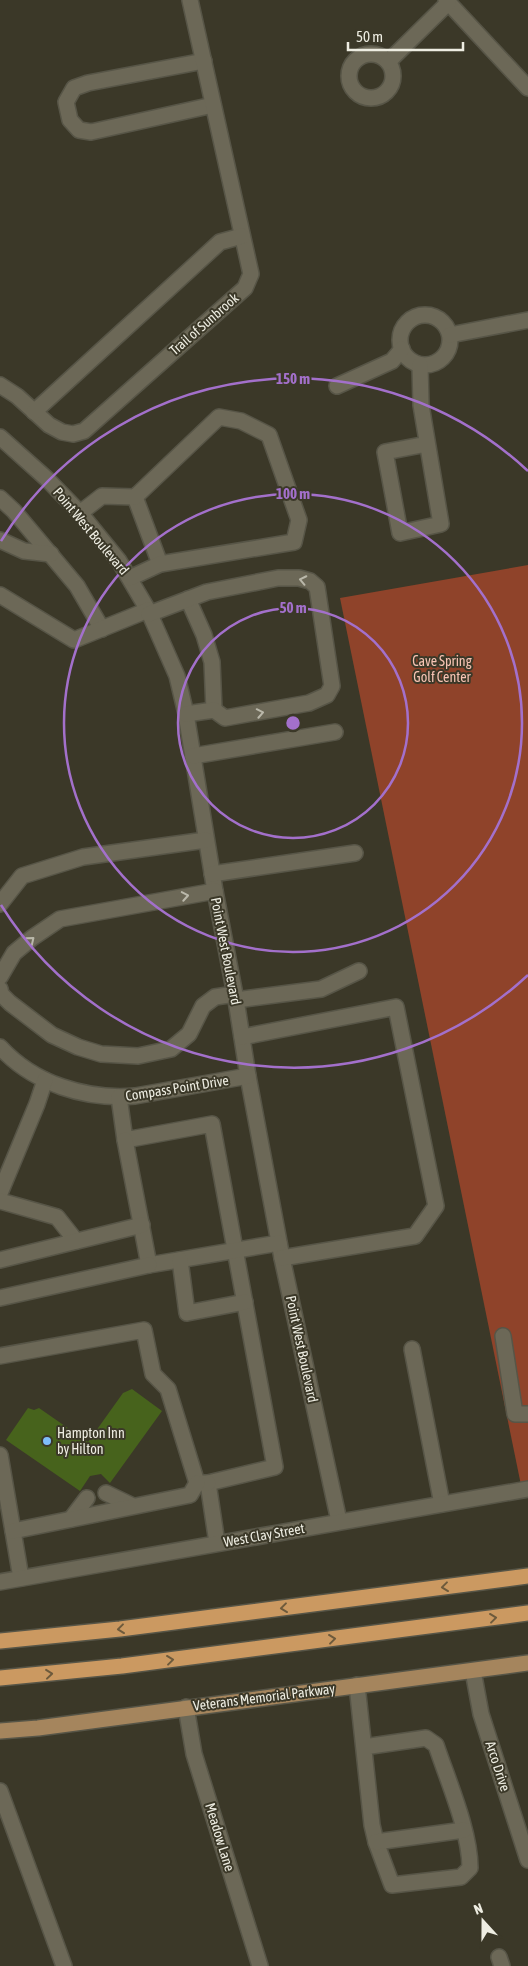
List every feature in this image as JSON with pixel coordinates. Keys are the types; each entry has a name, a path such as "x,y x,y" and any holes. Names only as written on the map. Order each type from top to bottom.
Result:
{"highway":[{"path":"0,1641 120,1629 528,1576"},
{"path":"0,1678 122,1666 528,1613"}],"main road":[{"name":"Veterans Memorial Parkway","path":"0,1731 38,1728 186,1707 528,1664"}],"street":[{"name":"Trail of Sunbrook","path":"0,385 17,396 49,425 62,432 73,434 84,430 245,288 251,274 190,0"},
{"path":"388,62 447,1 528,88"},
{"path":"204,61 88,83 74,88 66,102 70,120 79,130 91,132 213,105"},
{"path":"34,412 220,242 242,236"},
{"path":"418,316 434,317 447,328 450,335 450,343 443,358 428,365 412,362 402,349 401,333 411,320 418,316"},
{"path":"450,335 528,320"},
{"path":"337,386 392,361 402,349"},
{"path":"420,365 421,405 426,444 441,524 400,533 385,452 426,444"},
{"path":"80,513 102,496 135,497 219,417 240,421 270,435 299,520 294,542 160,564 130,578"},
{"name":"Point West Boulevard","path":"0,437 6,440 80,513 119,561 149,612 177,676 186,714 206,840 236,997 248,1076 279,1243 339,1521"},
{"path":"135,497 160,564"},
{"path":"0,498 14,511 77,586 102,629"},
{"path":"0,540 24,551 51,554"},
{"path":"0,595 74,640 207,592 278,578 299,578 310,581 317,587 332,686 328,695 309,703 225,718 214,710 186,714"},
{"path":"188,599 204,634 212,662 214,710"},
{"path":"193,756 335,732"},
{"path":"0,904 22,876 83,857 206,840"},
{"path":"212,874 355,853"},
{"path":"0,977 14,953 60,919 215,891"},
{"path":"0,992 10,1003 52,1035 78,1047 101,1054 138,1056 171,1049 189,1034 203,1006 215,997 236,997 321,989 359,971"},
{"path":"242,1037 396,1007 436,1206 415,1236 282,1258"},
{"name":"Compass Point Drive","path":"0,1047 20,1065 45,1080 89,1095 119,1097 248,1076"},
{"path":"0,1193 45,1080"},
{"path":"119,1097 125,1140 149,1265"},
{"path":"13,1530 190,1495 202,1483 276,1467 212,1124 125,1140"},
{"path":"0,1201 57,1218 76,1241"},
{"path":"0,1260 142,1225"},
{"path":"0,1298 149,1265 279,1243"},
{"path":"180,1260 187,1312 245,1302"},
{"path":"0,1356 144,1330 152,1374 168,1389 202,1483 217,1543"},
{"path":"503,1336 515,1414 528,1414"},
{"path":"412,1349 442,1504"},
{"path":"0,1456 21,1578"},
{"name":"West Clay Street","path":"0,1582 528,1489"},
{"path":"106,1493 133,1506"},
{"path":"71,1519 87,1498"},
{"name":"Arco Drive","path":"473,1670 481,1714 528,1860"},
{"path":"357,1685 364,1747 376,1842 392,1885 462,1877 470,1868 470,1856 464,1830 436,1745 426,1738 364,1747"},
{"name":"Meadow Lane","path":"186,1707 194,1754 260,1966"},
{"path":"0,1791 64,1966"},
{"path":"376,1842 464,1830"}],"green space":[{"name":"Cave Spring Golf Center","path":"528,565 528,1489 522,1490 340,598"}],"building":[{"name":"Hampton Inn by Hilton","path":"132,1389 162,1411 110,1483 101,1474 90,1476 80,1491 6,1440 28,1408 34,1410 39,1408 88,1442 123,1393"}],"place":[{"name":"Hampton Inn by Hilton","path":"47,1441"}]}
